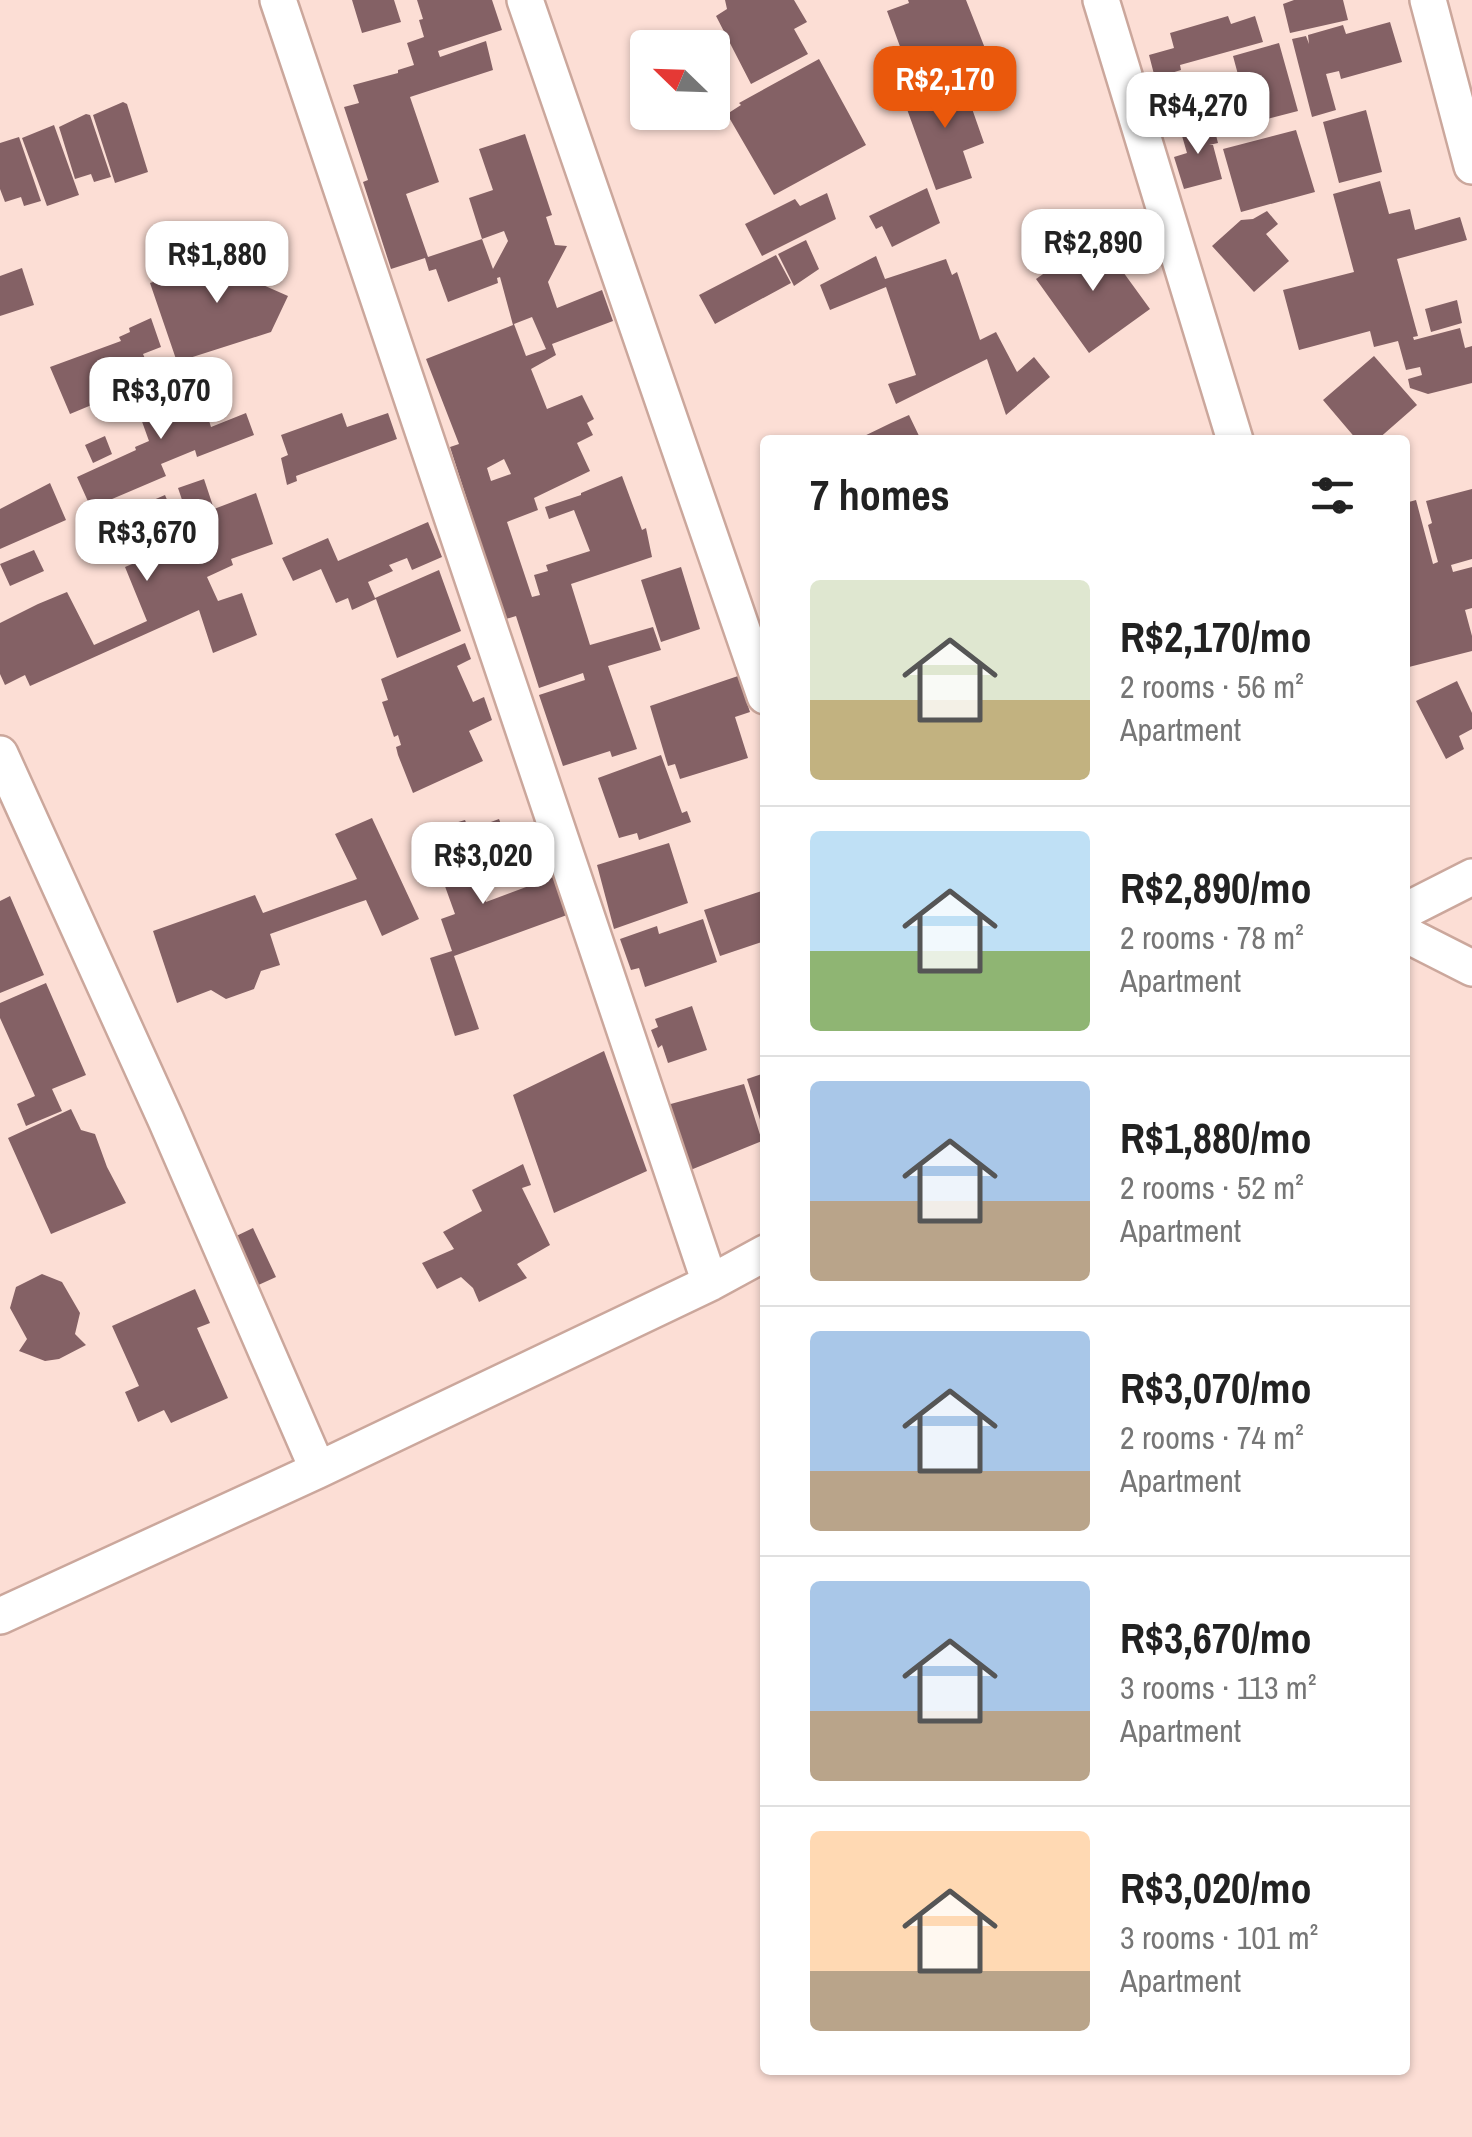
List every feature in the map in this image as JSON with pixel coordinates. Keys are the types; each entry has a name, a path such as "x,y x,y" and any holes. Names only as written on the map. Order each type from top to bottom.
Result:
{"street":[{"path":"278,0 710,1283"},
{"path":"525,0 760,682"},
{"path":"1101,0 1233,435"},
{"path":"1428,0 1472,166"},
{"path":"0,754 166,1120 318,1470"},
{"path":"1410,909 1472,876"},
{"path":"1410,937 1472,968"},
{"path":"0,1616 318,1470 760,1256"}],"building":[{"path":"352,0 394,0 401,22 362,33"},
{"path":"417,0 492,0 502,30 438,51 440,57 486,41 493,70 410,97 439,182 406,194 428,257 482,239 469,198 493,190 479,149 525,134 552,215 546,217 555,245 567,246 548,282 557,308 602,290 613,321 552,344 556,355 531,369 547,409 582,395 594,419 587,423 593,435 577,443 590,471 534,498 538,510 507,522 532,597 540,595 534,575 548,571 546,565 590,551 574,510 549,519 545,507 622,476 642,530 646,528 652,557 571,584 590,645 653,627 661,650 608,666 637,749 612,757 610,751 563,766 539,695 585,680 583,673 539,688 516,616 506,619 502,608 450,447 459,444 426,359 513,325 500,277 498,283 448,302 436,269 429,271 425,258 391,269 363,182 368,180 344,107 359,103 353,85 414,65 407,43 424,37 419,20 423,19","holes":["504,231 508,241 493,269 482,239","532,317 546,349 526,356 514,324","504,459 511,474 491,481 487,468"]},
{"path":"725,0 794,0 807,22 794,29 808,54 751,84 730,43 730,30 723,30 716,16 727,9"},
{"path":"908,0 966,0 990,61 895,94 882,59 902,52 887,11 909,3"},
{"path":"1294,0 1343,0 1348,20 1290,33 1283,4"},
{"path":"1228,16 1231,24 1255,16 1263,42 1180,65 1181,70 1155,78 1149,55 1174,48 1170,33"},
{"path":"1390,22 1402,62 1341,79 1339,71 1326,74 1336,110 1312,117 1292,39 1306,36 1309,44 1308,35 1343,25 1346,34"},
{"path":"1279,43 1298,111 1251,123 1233,56"},
{"path":"819,59 866,145 774,195 730,119 730,112 739,103"},
{"path":"961,77 984,143 963,151 972,178 936,190 903,98"},
{"path":"123,102 127,104 148,172 115,183 93,115"},
{"path":"1366,110 1382,172 1339,183 1323,122"},
{"path":"90,115 111,177 94,182 91,174 75,179 59,127"},
{"path":"1203,123 1206,134 1215,131 1218,143 1209,145 1213,145 1222,179 1184,189 1174,157 1187,153 1180,129"},
{"path":"54,125 79,195 47,206 22,138"},
{"path":"1296,130 1315,192 1241,212 1223,149"},
{"path":"19,137 41,201 24,206 21,197 5,202 0,189 0,143"},
{"path":"1380,181 1389,214 1410,209 1415,230 1460,217 1467,240 1397,259 1418,336 1414,340 1460,328 1465,348 1472,346 1472,383 1428,394 1410,388 1408,379 1422,375 1420,367 1406,370 1398,341 1374,347 1370,331 1299,350 1283,290 1354,272 1333,194"},
{"path":"927,188 940,223 892,247 882,226 876,229 869,216"},
{"path":"827,193 836,219 762,256 745,224 795,199 800,206"},
{"path":"1267,211 1278,224 1266,234 1289,261 1254,292 1212,246 1241,220"},
{"path":"1097,236 1150,309 1089,353 1036,279"},
{"path":"806,240 819,269 794,286 778,254"},
{"path":"252,250 263,285 288,296 271,332 177,362 150,283"},
{"path":"776,255 791,283 715,324 699,295"},
{"path":"876,256 885,279 946,259 952,275 957,272 980,340 996,332 1017,372 1034,357 1050,377 1006,415 987,359 896,404 888,384 916,375 886,287 830,310 820,285"},
{"path":"22,268 34,305 0,316 0,276"},
{"path":"1457,300 1462,323 1431,332 1425,309"},
{"path":"151,318 161,347 143,354 154,379 70,414 50,367 121,341 119,337 130,332 129,328"},
{"path":"1374,356 1417,405 1383,435 1353,435 1323,400"},
{"path":"170,374 182,412 204,405 211,427 246,413 254,435 197,457 195,450 161,464 166,476 91,508 77,477 149,441 131,391"},
{"path":"342,413 347,427 388,413 397,439 296,476 297,481 287,485 281,458 288,455 281,435"},
{"path":"909,415 919,435 866,435"},
{"path":"105,436 112,454 93,463 85,445"},
{"path":"204,479 214,509 256,493 273,544 231,559 233,565 207,577 218,601 242,593 257,635 213,653 199,610 30,686 25,675 5,685 0,674 0,623 38,604 67,592 94,645 147,621 125,567 170,548 165,538 101,563 86,529 165,495 185,542 195,538 178,488"},
{"path":"50,483 66,520 0,549 0,509"},
{"path":"1472,489 1472,559 1451,565 1453,572 1472,567 1472,608 1465,610 1472,651 1410,667 1410,502 1416,500 1433,564 1438,562 1426,501"},
{"path":"428,522 442,557 412,570 407,558 389,565 393,571 368,582 375,598 439,570 461,631 397,658 376,599 352,610 348,598 336,603 321,569 293,581 282,558 328,538 338,561"},
{"path":"34,550 44,571 10,586 0,564"},
{"path":"681,567 700,629 661,642 641,580"},
{"path":"465,643 471,659 457,666 473,702 484,697 492,720 469,731 483,761 413,793 398,755 398,735 394,737 382,702 388,700 381,679"},
{"path":"738,676 750,712 735,717 748,758 680,779 675,764 668,766 650,706"},
{"path":"1457,681 1472,713 1472,729 1459,736 1464,749 1446,759 1416,701"},
{"path":"661,755 682,813 687,811 691,822 639,840 637,833 619,838 598,778"},
{"path":"372,818 419,919 382,936 366,900 357,903 270,934 280,965 261,971 254,989 226,999 211,990 177,1003 153,931 255,895 263,913 357,879 335,834"},
{"path":"499,819 520,873 481,888 486,902 553,877 567,915 454,956 479,1029 455,1036 430,958 452,951 441,919 455,914 429,842 459,832 455,823 465,820 469,830"},
{"path":"669,843 688,903 614,929 597,865"},
{"path":"760,892 760,943 720,956 704,910"},
{"path":"10,896 44,975 0,993 0,901"},
{"path":"703,919 717,962 645,987 639,968 631,970 620,939 657,926 659,934"},
{"path":"46,983 86,1075 52,1089 62,1111 26,1126 17,1104 35,1096 0,1018 0,1003"},
{"path":"692,1006 707,1050 668,1063 651,1030 658,1027 655,1019"},
{"path":"604,1051 647,1171 554,1213 513,1095"},
{"path":"760,1075 760,1120 747,1079"},
{"path":"744,1084 760,1142 688,1171 667,1105"},
{"path":"71,1109 81,1130 95,1134 126,1203 51,1234 8,1138"},
{"path":"523,1164 531,1185 522,1188 550,1245 517,1264 527,1278 479,1302 473,1288 461,1277 437,1289 422,1263 454,1249 443,1232 482,1211 472,1190"},
{"path":"253,1228 276,1277 254,1287 232,1238"},
{"path":"42,1274 62,1282 80,1313 75,1334 86,1345 59,1359 45,1361 19,1351 27,1339 10,1308 16,1287"},
{"path":"195,1289 210,1323 197,1328 228,1398 171,1423 164,1410 138,1422 125,1392 139,1386 112,1326"}]}
